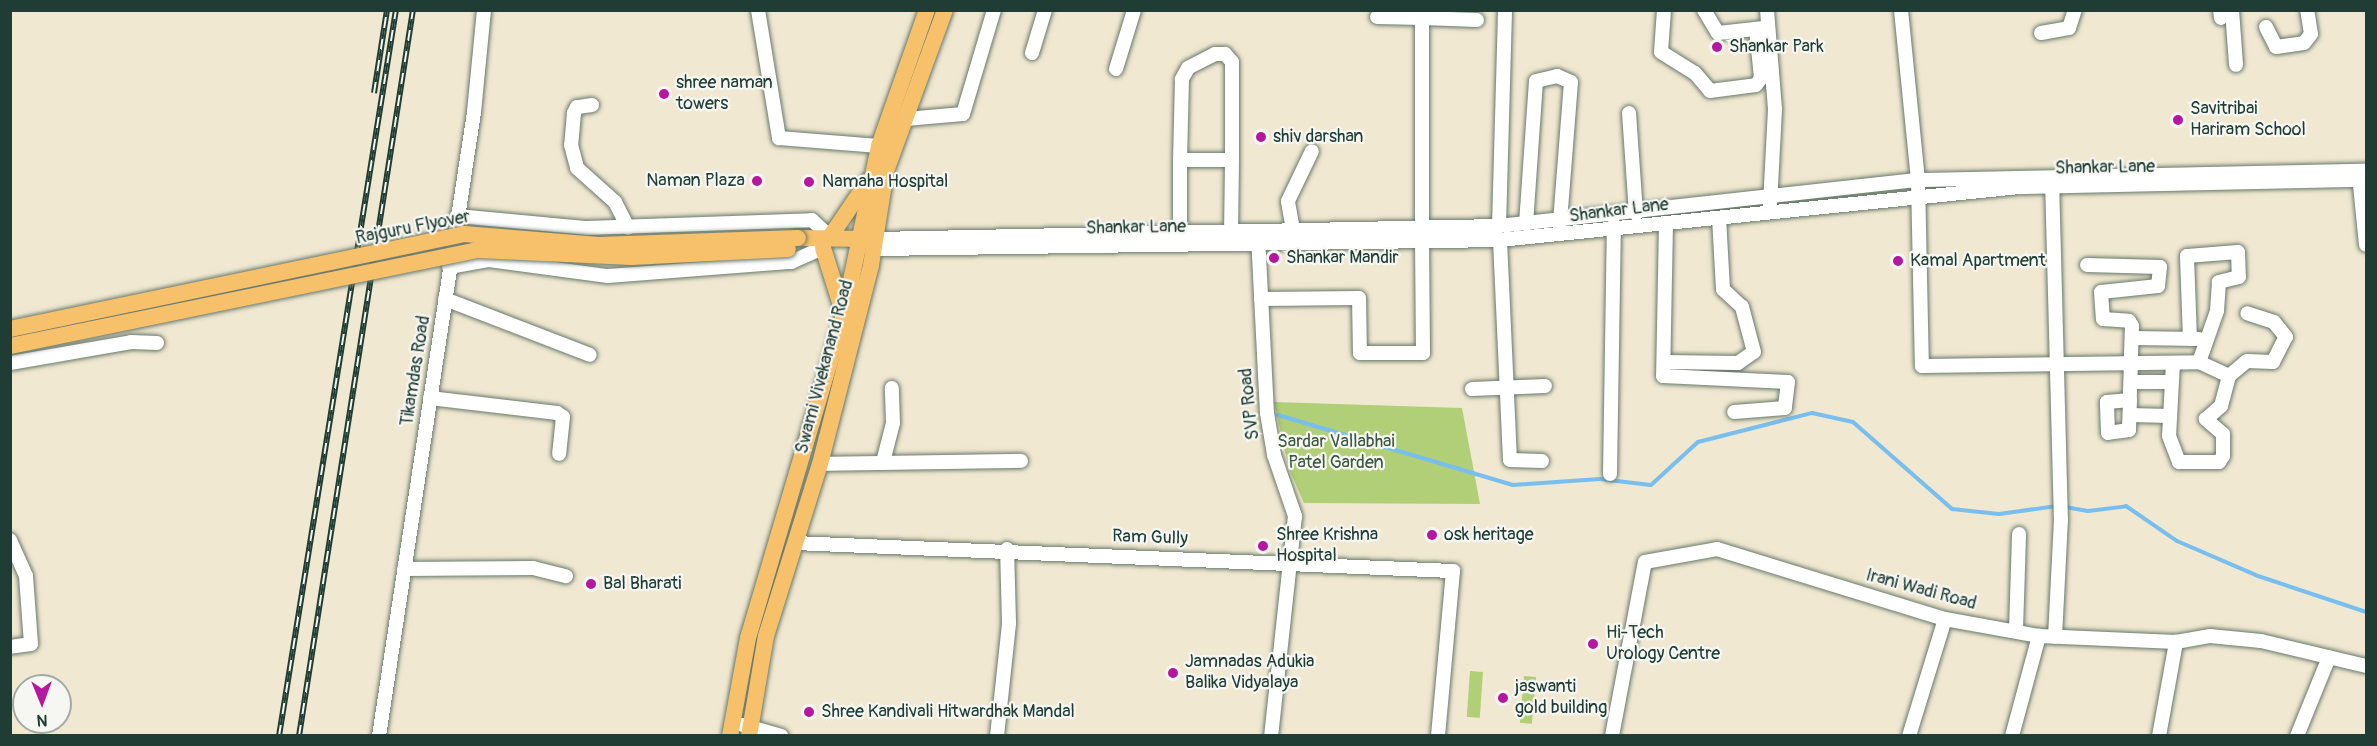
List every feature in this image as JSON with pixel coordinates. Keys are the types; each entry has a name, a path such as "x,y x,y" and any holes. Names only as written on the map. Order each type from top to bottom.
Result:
{"main road":[{"name":"Swami Vivekanand Road","path":"741,730 748,638 844,314 868,244 871,177 879,146 927,10"},
{"name":"Swami Vivekanand Road","path":"741,730 766,636 820,464 886,171 945,10"},
{"path":"844,314 826,242 871,177"},
{"name":"Rajguru Flyover","path":"10,329 464,234 599,245 826,242 868,244"},
{"name":"Rajguru Flyover","path":"10,346 478,250 632,258 798,243"}],"street":[{"name":"Tikamdas Road","path":"379,735 446,299 484,10"},
{"path":"758,10 779,138 879,146"},
{"path":"906,119 963,114 994,10"},
{"path":"1032,53 1046,10"},
{"path":"1116,69 1134,10"},
{"path":"1505,10 1500,233 1510,460 1542,461"},
{"path":"1664,10 1661,52 1695,73 1710,91 1756,85 1761,78 1763,28 1767,10"},
{"path":"1704,10 1718,33 1763,28"},
{"path":"1901,10 1918,180 1922,366 2199,363 2229,376"},
{"path":"2041,33 2069,28 2075,10"},
{"path":"2266,27 2276,47 2304,42 2311,34 2307,10"},
{"path":"2224,13 2236,65"},
{"path":"1377,16 1478,20"},
{"path":"1261,299 1359,298 1360,353 1423,354 1422,18"},
{"path":"1763,28 1775,109 1770,213"},
{"path":"1180,235 1182,79 1199,60 1225,54 1232,62 1232,234"},
{"path":"1526,224 1536,81 1557,76 1571,82 1560,222"},
{"path":"592,105 577,107 574,113 571,145 577,168 615,202 628,228"},
{"path":"1629,113 1636,214"},
{"path":"1293,230 1288,201 1312,151"},
{"path":"1180,160 1232,160"},
{"path":"2363,176 2367,245"},
{"name":"Shankar Lane","path":"1500,233 1526,224 1636,214 1918,180 2363,176"},
{"path":"2052,180 2061,488 2055,637"},
{"name":"Shankar Lane","path":"868,244 1614,231 2052,180"},
{"path":"449,267 489,260 608,276 791,262 826,242 812,220 628,228 457,216"},
{"path":"1610,474 1613,216"},
{"path":"1664,363 1738,363 1754,352 1742,307 1723,289 1719,218"},
{"path":"1666,224 1664,363 1666,377 1788,382 1785,408 1734,412"},
{"name":"Shankar Lane","path":"868,244 1232,234 1258,238 1293,230 1422,235"},
{"name":"SVP Road","path":"1258,238 1267,412 1274,455 1294,516 1292,562 1271,735"},
{"path":"2190,339 2187,256 2238,252 2239,277 2221,279 2207,340 2199,363"},
{"path":"2087,265 2160,267 2158,286 2101,292 2103,320 2129,321 2132,338 2130,415 2126,433 2105,429 2107,402 2130,400"},
{"path":"446,299 590,355"},
{"path":"2173,363 2170,382 2170,416 2179,462 2219,462 2223,434 2206,418 2221,406 2229,376 2247,361 2273,362 2286,337 2274,322 2247,313"},
{"path":"2132,338 2207,340"},
{"path":"10,363 131,342 157,343"},
{"path":"2131,382 2170,382"},
{"path":"1472,389 1545,386"},
{"path":"884,462 893,423 892,388"},
{"path":"430,398 557,412 562,417 559,454"},
{"path":"2130,415 2170,416"},
{"path":"820,464 1021,461"},
{"path":"2016,631 2019,534"},
{"path":"10,540 26,576 32,644 10,647"},
{"name":"Ram Gully","path":"795,543 1007,549 1453,571 1438,735"},
{"path":"997,735 1009,623 1007,549"},
{"name":"Irani Wadi Road","path":"1612,735 1645,562 1717,549 1945,619 2039,636 2176,642 2230,638 2367,666"},
{"path":"404,569 533,568 566,576"},
{"path":"1909,735 1945,619"},
{"path":"2012,735 2039,636"},
{"path":"2159,735 2176,642"},
{"path":"2297,735 2329,657"},
{"path":"741,730 781,735"}],"green space":[{"name":"Sardar Vallabhai Patel Garden","path":"1274,402 1462,408 1480,504 1304,503 1289,469"},
{"path":"1470,671 1483,672 1480,718 1467,717"},
{"path":"1524,676 1536,677 1532,724 1520,723"}],"waterway":[{"path":"1278,415 1513,485 1600,479 1651,485 1698,442 1812,413 1853,422 1952,509 1999,514 2057,506"},
{"path":"2065,507 2088,511 2126,506 2177,541 2258,576 2366,612"}],"railway":[{"path":"374,93 387,10"},
{"path":"279,736 396,10"},
{"path":"299,736 413,10"}],"place":[{"name":"Shankar Park","path":"1717,47"},
{"name":"shree naman towers","path":"664,94"},
{"name":"Savitribai Hariram School","path":"2178,120"},
{"name":"shiv darshan","path":"1261,137"},
{"name":"Naman Plaza","path":"757,181"},
{"name":"Namaha Hospital","path":"809,182"},
{"name":"Shankar Mandir","path":"1274,258"},
{"name":"Kamal Apartment","path":"1898,261"},
{"name":"osk heritage","path":"1432,535"},
{"name":"Shree Krishna Hospital","path":"1263,546"},
{"name":"Bal Bharati","path":"591,584"},
{"name":"Hi-Tech Urology Centre","path":"1593,644"},
{"name":"Jamnadas Adukia Balika Vidyalaya","path":"1173,673"},
{"name":"jaswanti gold building","path":"1503,698"},
{"name":"Shree Kandivali Hitwardhak Mandal","path":"809,712"}]}
